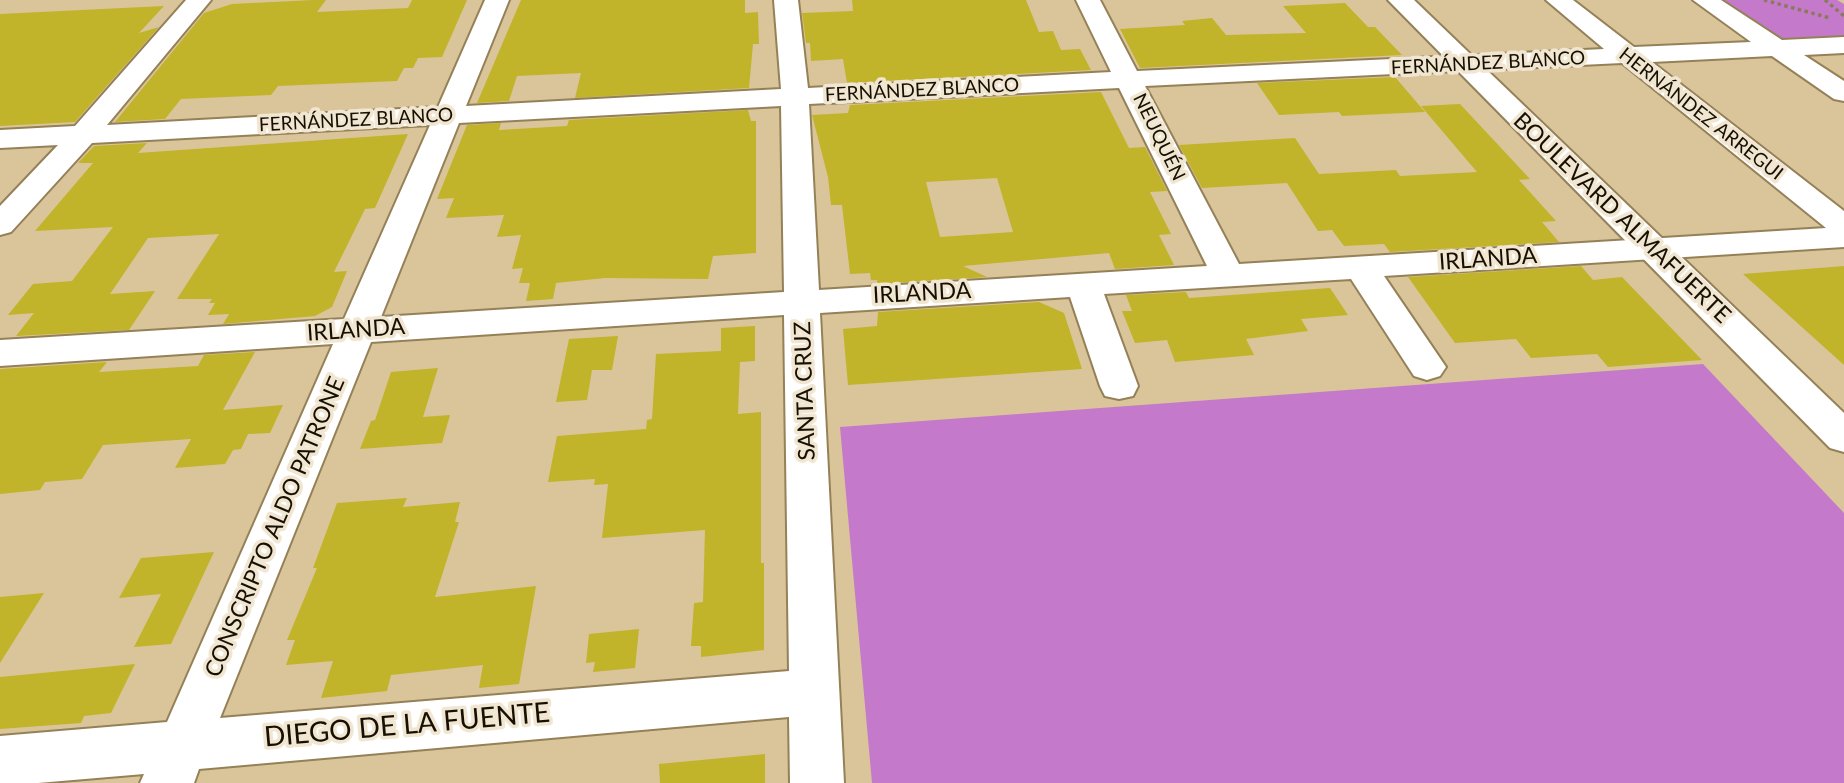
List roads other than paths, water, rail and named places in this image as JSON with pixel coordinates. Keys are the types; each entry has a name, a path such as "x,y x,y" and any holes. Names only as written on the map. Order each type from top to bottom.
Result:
{"street":[{"path":"0,225 83,135 199,0"},
{"name":"CONSCRIPTO ALDO PATRONE","path":"175,763 497,0"},
{"name":"SANTA CRUZ","path":"786,0 795,97 817,783"},
{"name":"NEUQUÉN","path":"1088,0 1228,275"},
{"name":"BOULEVARD ALMAFUERTE","path":"1400,0 1844,437"},
{"name":"HERNÁNDEZ ARREGUI","path":"1558,0 1844,227"},
{"path":"1704,0 1844,93"},
{"name":"FERNÁNDEZ BLANCO","path":"0,139 1130,79 1777,49 1841,33"},
{"name":"IRLANDA","path":"0,353 1844,237"},
{"path":"1361,267 1427,367"},
{"path":"1083,284 1119,386"},
{"name":"DIEGO DE LA FUENTE","path":"0,761 175,763 815,692"}]}
